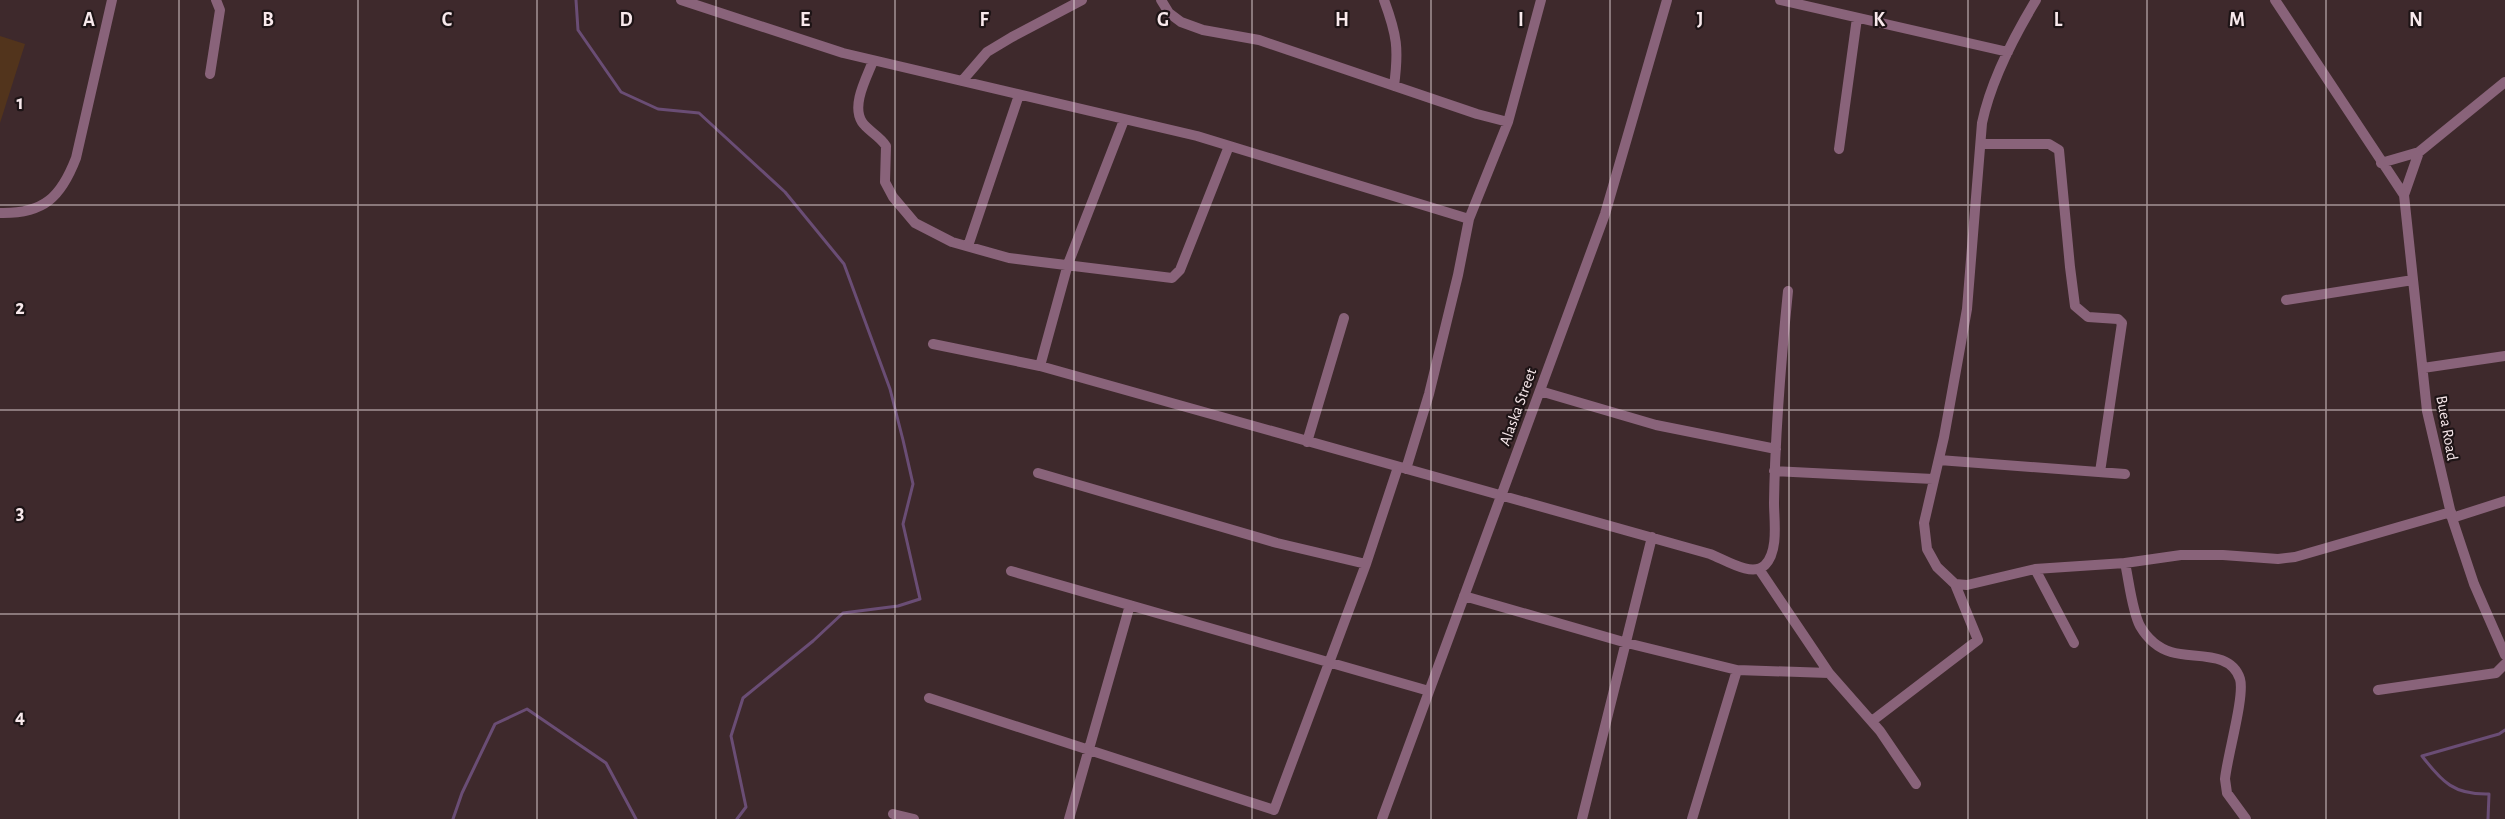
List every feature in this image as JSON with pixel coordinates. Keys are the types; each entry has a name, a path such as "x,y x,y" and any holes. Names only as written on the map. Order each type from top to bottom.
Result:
{"street":[{"path":"0,213 35,209 55,197 67,182 75,158 112,0"},
{"path":"210,74 220,10 216,0"},
{"path":"681,0 873,61 1229,146 1469,219"},
{"path":"962,81 987,52 1082,0"},
{"path":"1161,0 1169,13 1192,26 1258,40 1508,122"},
{"path":"1384,0 1397,38 1398,55 1394,86"},
{"path":"929,698 1089,752 1274,810 1429,394 1469,219 1508,122 1540,12 1541,0"},
{"name":"Alaska Street","path":"1382,819 1605,214 1667,0"},
{"path":"1780,0 2008,52"},
{"path":"1872,721 1978,640 1955,584 1936,567 1926,549 1924,523 1939,460 1967,309 1983,123 1989,94 2036,0"},
{"path":"2275,0 2404,195"},
{"path":"1839,148 1857,18"},
{"path":"873,61 861,95 859,116 886,146 885,183 893,197 915,223 952,242 1009,258 1172,278 1177,275 1229,146"},
{"path":"2381,163 2419,152 2505,82"},
{"path":"968,246 1019,95"},
{"path":"1040,366 1068,264 1124,120"},
{"path":"1981,144 2049,144 2059,150 2075,306 2088,317 2118,319 2122,323 2100,472"},
{"path":"2404,195 2419,152"},
{"name":"Buea Road","path":"2404,195 2427,411 2452,515 2474,584 2505,655"},
{"path":"2286,300 2413,280"},
{"path":"933,344 1040,366 1652,537 1710,554 1750,570 1760,569 1767,564 1774,544 1774,471 1788,291"},
{"path":"1307,442 1344,318"},
{"path":"2423,368 2505,356"},
{"path":"1540,391 1656,425 1776,449"},
{"path":"1939,460 2125,474"},
{"path":"1774,471 1933,479"},
{"path":"1038,473 1277,543 1365,564"},
{"path":"1955,584 1967,585 2035,569 2125,564 2181,555 2278,559 2295,557 2505,501"},
{"path":"1582,819 1652,537"},
{"path":"2125,564 2139,624 2147,636 2171,652 2223,661 2233,668 2240,679 2241,695 2225,779 2227,793 2246,819"},
{"path":"1760,569 1829,673 1872,721 1916,784"},
{"path":"2035,569 2074,643"},
{"path":"1011,571 1429,691"},
{"path":"1464,596 1627,643 1737,670 1829,673"},
{"path":"1069,819 1130,605"},
{"path":"2378,690 2496,673 2505,664"},
{"path":"1692,819 1737,670"},
{"path":"893,814 914,819"}],"shaded area":[{"path":"0,36 25,44 0,123"}],"waterway":[{"path":"576,0 578,30 621,92 658,109 699,113 785,192 844,264 890,389 913,484 903,524 920,599 898,606 843,613 813,641 743,698 731,736 746,807 737,819"},
{"path":"453,819 462,793 495,724 527,709 606,763 636,819"},
{"path":"2488,819 2489,794 2467,792 2450,785 2422,756 2499,734 2505,730"}]}
